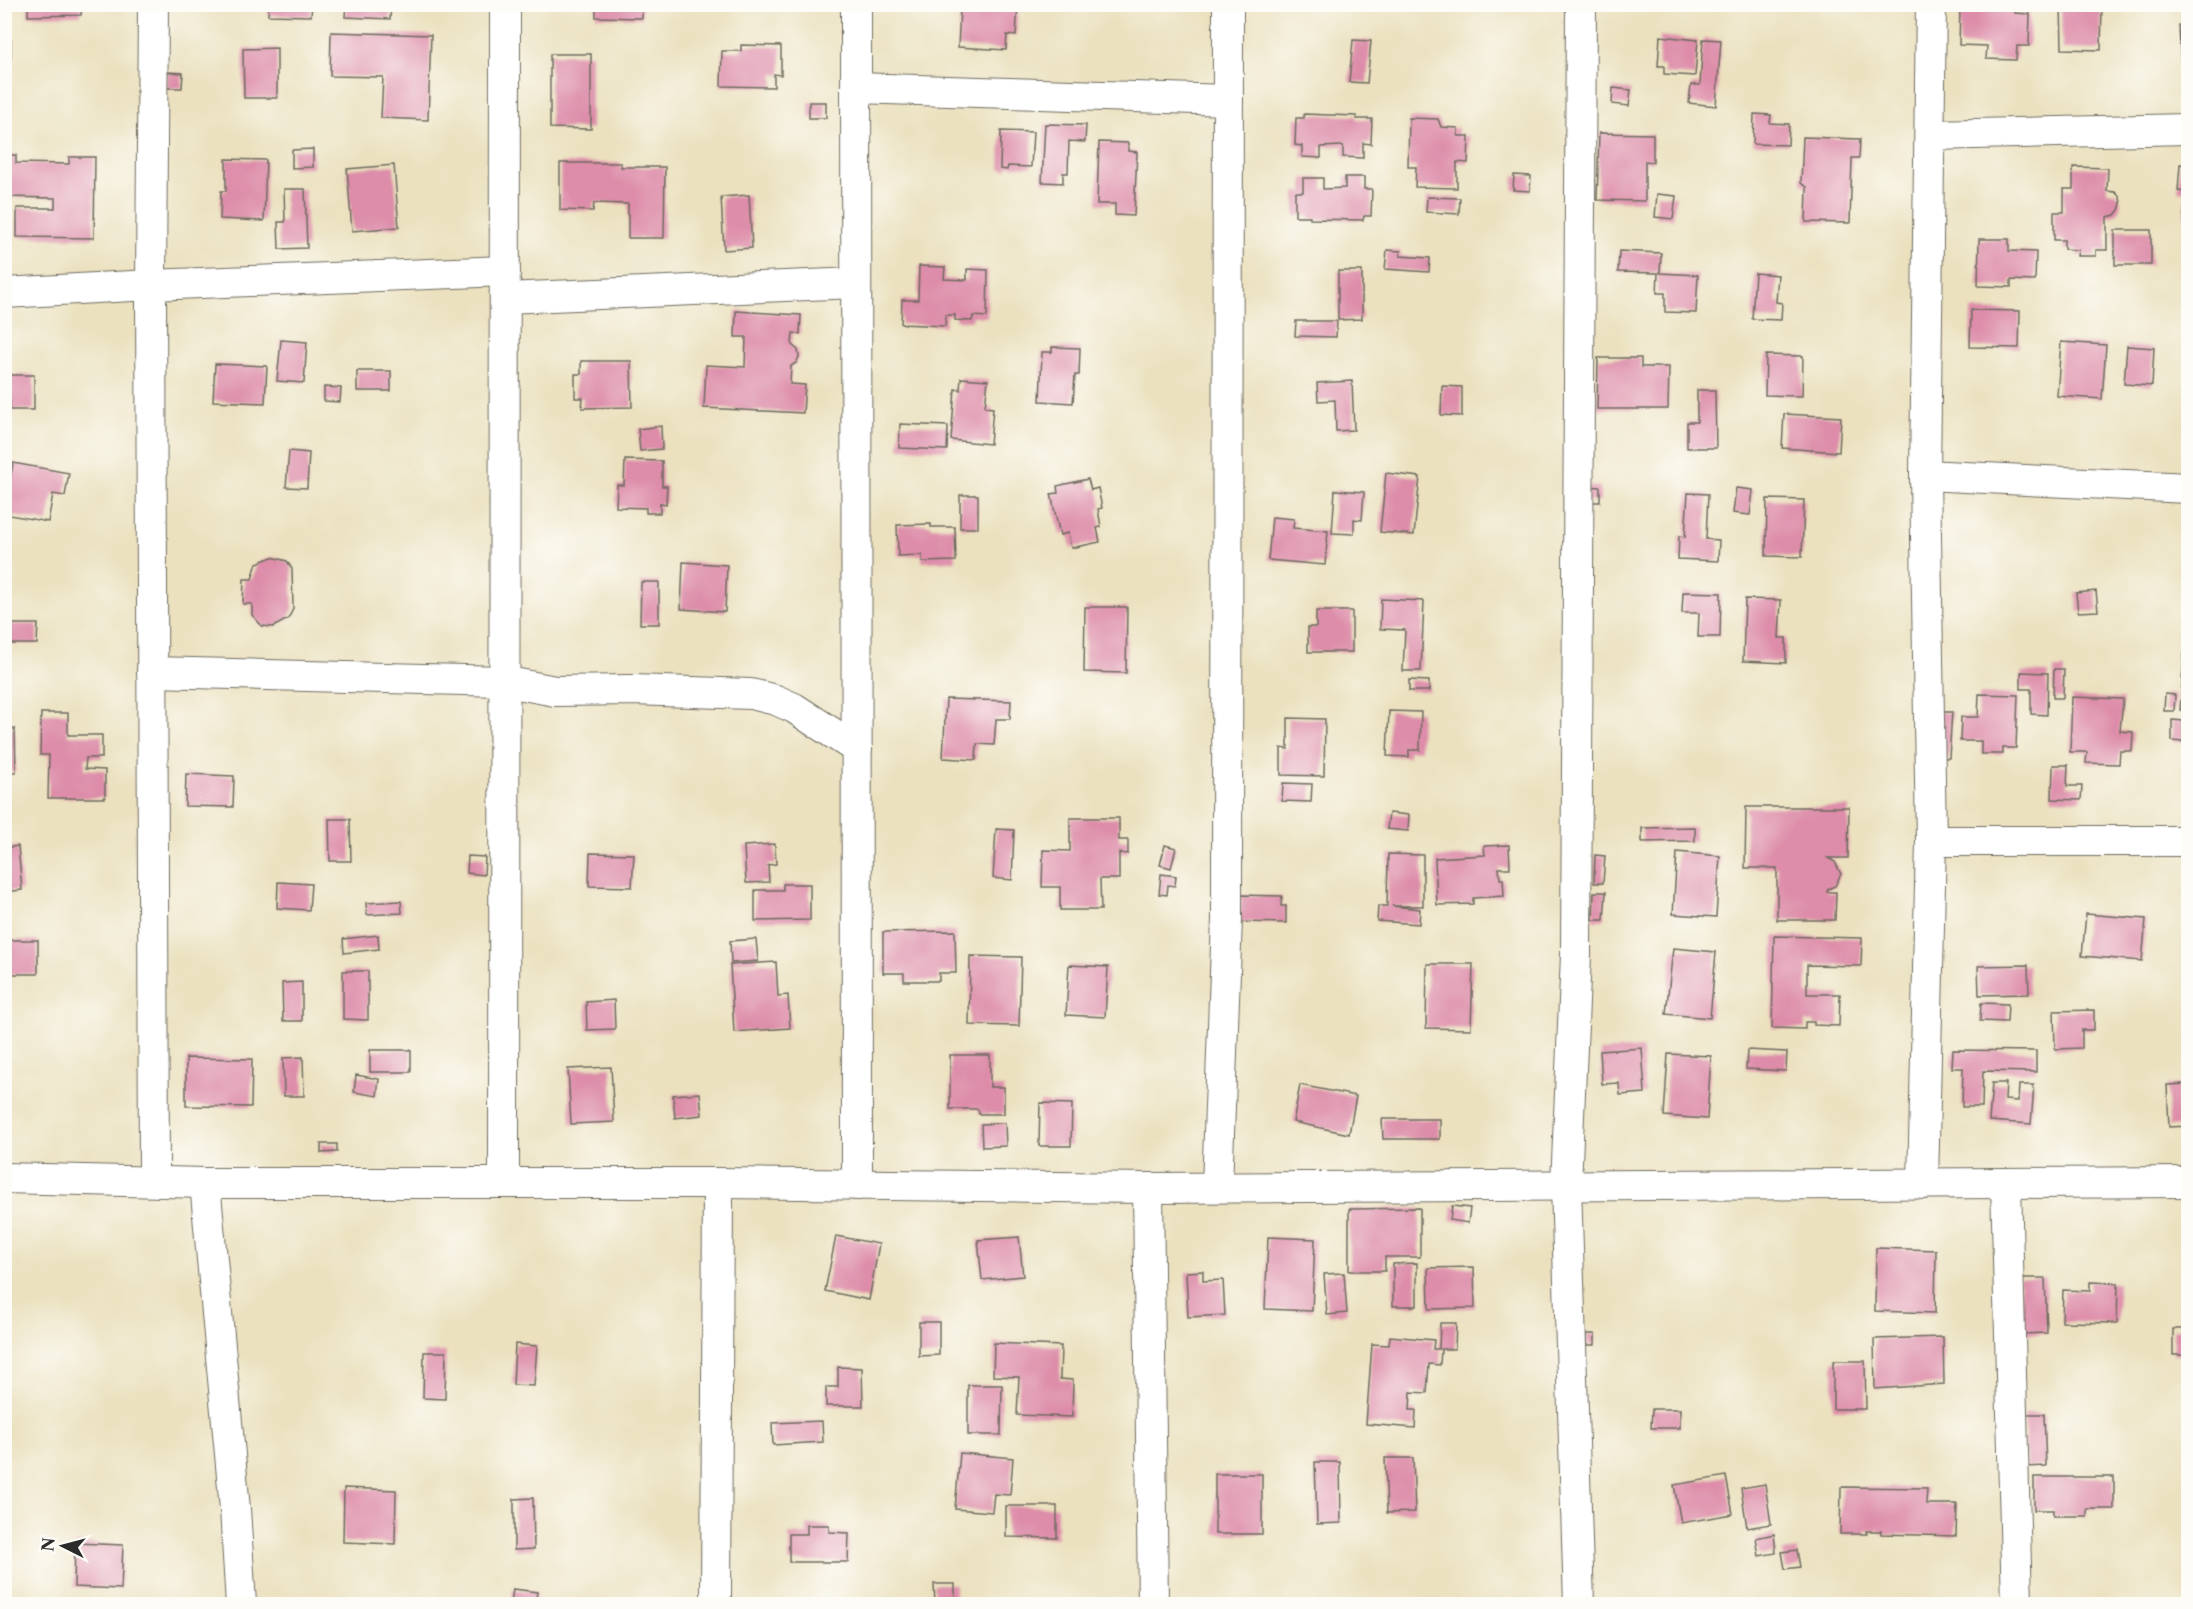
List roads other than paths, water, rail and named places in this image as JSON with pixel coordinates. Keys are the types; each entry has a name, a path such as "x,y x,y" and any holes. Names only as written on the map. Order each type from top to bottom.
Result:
{"street":[{"path":"153,4 151,285 154,1181"},
{"path":"504,1183 505,4"},
{"path":"856,4 857,1185"},
{"path":"1217,1187 1227,920 1228,4"},
{"path":"1579,1605 1566,1185 1576,955 1581,4"},
{"path":"1923,1184 1931,841 1925,475 1931,4"},
{"path":"856,88 1228,99"},
{"path":"1930,135 2188,129"},
{"path":"4,293 151,285 856,283"},
{"path":"1925,475 2188,488"},
{"path":"152,672 503,681 555,691 643,690 751,694 776,700 794,708 857,748"},
{"path":"1931,841 2188,841"},
{"path":"4,1179 205,1183 718,1183 1148,1188 2188,1182"},
{"path":"205,1183 235,1509 241,1605"},
{"path":"716,1605 718,1183"},
{"path":"2006,1183 2017,1605"},
{"path":"1148,1188 1153,1605"}]}
